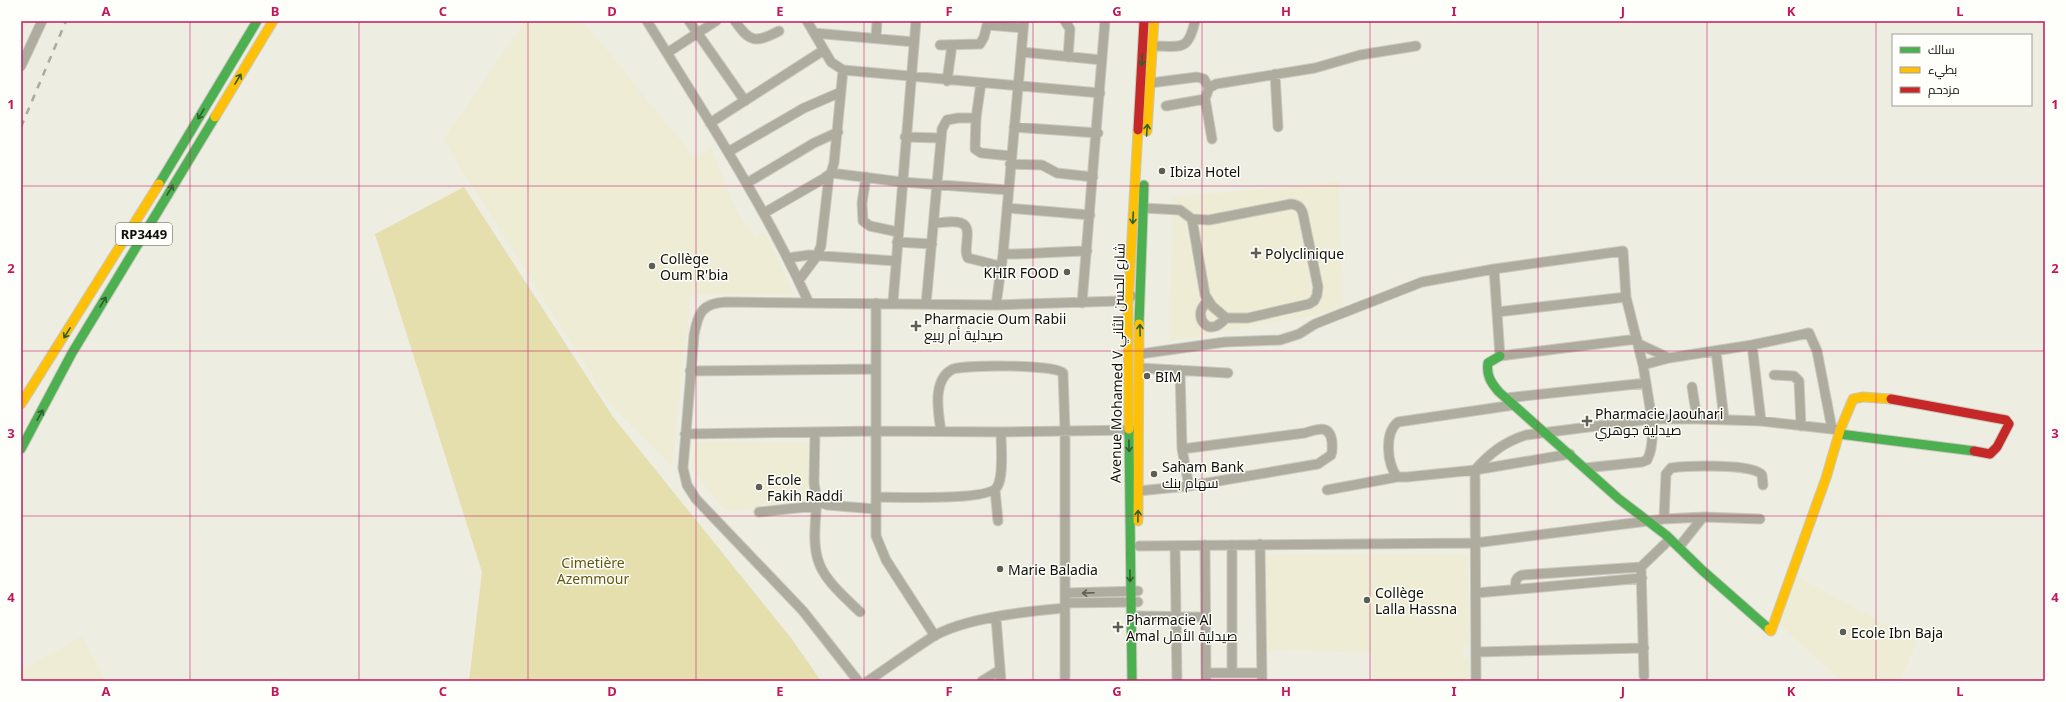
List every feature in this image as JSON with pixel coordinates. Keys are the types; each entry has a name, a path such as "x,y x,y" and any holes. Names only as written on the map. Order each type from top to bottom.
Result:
{"main road":[{"name":"RP3449","path":"21,404 130,232 257,21"},
{"name":"RP3449","path":"21,449 72,353 273,21"},
{"name":"Avenue Mohamed V شارع الحسن الثاني","path":"1134,591 1138,546 1141,295 1140,204 1144,21"},
{"name":"Avenue Mohamed V شارع الحسن الثاني","path":"1132,681 1134,591 1124,304 1129,296 1140,204 1154,21"},
{"path":"1500,356 1488,363 1486,375 1496,389 1620,499 1670,538 1703,571 1771,631 1826,478 1837,431 1853,399 1862,396 1902,401 2006,420 2009,424 1997,447 1990,454 1837,431"},
{"name":"Avenue Mohamed V شارع الحسن الثاني","path":"1134,602 1138,616 1138,681"}],"street":[{"path":"21,66 42,21"},
{"path":"647,21 747,183 788,258 809,303"},
{"path":"689,21 745,101"},
{"path":"667,53 716,21"},
{"path":"735,21 746,35 755,40 765,38 779,31"},
{"path":"807,21 833,64 843,70 911,78 1100,93"},
{"path":"876,38 877,21"},
{"path":"893,302 916,21"},
{"path":"1065,21 1070,29 1068,57"},
{"path":"1082,303 1098,133 1105,21"},
{"path":"1153,46 1173,46 1187,43 1191,38 1195,21"},
{"path":"940,45 952,46 980,44 984,37 987,23 1023,24 1022,52 1003,254 1000,266 996,305"},
{"path":"814,33 914,42"},
{"path":"947,81 952,46"},
{"path":"1212,139 1206,98 1210,88 1226,82 1314,68 1360,55 1416,46"},
{"path":"710,123 824,50"},
{"path":"1022,52 1102,60"},
{"path":"799,280 817,256 821,246 830,174 838,132 843,70"},
{"path":"1275,74 1278,127"},
{"path":"1150,84 1197,77 1204,79 1210,88"},
{"path":"981,83 976,118 976,150 1011,160 1042,165 1057,173 1093,177"},
{"path":"728,152 804,108 841,92"},
{"path":"1166,106 1206,98"},
{"path":"926,304 938,185 940,138 943,125 947,120 976,118"},
{"path":"1014,127 1098,133"},
{"path":"747,183 814,143 838,132"},
{"path":"906,137 940,138"},
{"path":"764,213 830,174 902,182 1008,190"},
{"path":"866,177 862,203 863,221 870,226 898,232"},
{"path":"1140,204 1180,210 1192,218 1209,220 1291,204 1301,208 1318,287 1318,295 1314,301 1300,307 1248,318 1226,318 1216,326 1210,327 1204,324 1201,319 1201,312 1208,300"},
{"path":"1007,208 1090,215"},
{"path":"1192,218 1205,295 1226,318"},
{"path":"934,223 958,222 963,224 967,230 965,248 968,258 1000,266"},
{"path":"897,242 932,244"},
{"path":"1003,254 1087,251"},
{"path":"1140,354 1225,342 1286,339 1300,334 1315,324 1422,282 1494,268 1623,251 1626,297 1643,365 1652,419 1651,447 1647,460 1642,462 1585,468"},
{"path":"788,258 809,255 896,261"},
{"path":"1494,268 1500,356 1638,342 1668,358"},
{"path":"1129,296 1141,295"},
{"path":"1497,312 1626,297"},
{"path":"858,681 803,611 692,493 683,468 690,371 696,322 701,312 708,305 726,302 893,302 996,305 1082,303 1140,306"},
{"path":"876,303 875,526 878,544 886,560 935,636"},
{"path":"1476,681 1475,470 1494,450 1502,444 1526,435 1652,419 1697,418 1761,421 1837,431 1818,356 1809,333 1752,345 1668,358 1643,365"},
{"path":"1752,345 1761,421"},
{"path":"1716,351 1724,419"},
{"path":"941,431 939,389 945,373 958,368 1014,366 1054,369 1063,372 1066,430 1065,681"},
{"path":"1140,368 1228,373"},
{"path":"690,371 876,369"},
{"path":"1180,370 1182,449 1189,486"},
{"path":"1774,375 1794,376 1799,381 1801,426"},
{"path":"1506,398 1646,383"},
{"path":"1692,387 1697,418"},
{"path":"1397,477 1391,466 1389,446 1392,428 1398,422 1514,405"},
{"path":"1138,491 1189,486 1318,464 1331,455 1331,436 1327,430 1322,428 1305,433 1182,449"},
{"path":"685,434 876,430 1001,432 1066,430 1139,431"},
{"path":"815,432 814,483 816,503 814,540 819,565 827,580 860,612"},
{"path":"998,521 995,490 1000,480 1001,432"},
{"path":"1327,490 1397,477 1475,470 1570,454"},
{"path":"1664,519 1666,474 1671,468 1703,467 1754,470 1762,475 1763,485"},
{"path":"876,497 978,495 990,493 995,490"},
{"path":"759,512 816,503 875,509"},
{"path":"1679,546 1703,517"},
{"path":"1138,546 1475,543 1664,519 1703,517 1760,519"},
{"path":"1516,589 1515,582 1517,578 1522,575 1641,567 1670,538"},
{"path":"1205,545 1206,677 1232,673 1262,677 1260,544"},
{"path":"1232,545 1232,673"},
{"path":"1175,546 1177,681"},
{"path":"1641,567 1644,676"},
{"path":"1580,571 1580,584"},
{"path":"1476,593 1642,578"},
{"path":"1066,593 1134,591"},
{"path":"868,681 935,636 956,626 1065,606 1134,602"},
{"path":"1138,616 1205,617"},
{"path":"996,618 1001,681"},
{"path":"1476,652 1644,648"},
{"path":"982,681 1000,670"}],"shaded area":[{"name":"Collège Oum R'bia","path":"525,21 583,21 695,158 711,148 738,213 755,236 764,231 795,295 691,295 672,467 607,400 443,140"},
{"name":"Polyclinique","path":"1339,182 1343,310 1169,341 1173,197"},
{"name":"Ecole Fakih Raddi","path":"695,441 813,443 811,505 725,511 691,469"},
{"name":"Collège Lalla Hassna","path":"1265,555 1468,555 1469,646 1463,645 1463,658 1469,660 1469,681 1372,681 1372,653 1267,650"},
{"name":"Ecole Ibn Baja","path":"1795,575 1917,642 1900,681 1841,681 1777,622"},
{"path":"82,636 106,681 21,681 21,671"}],"green space":[{"name":"Cimetière Azemmour","path":"464,187 613,417 791,638 821,681 469,681 482,572 375,234"}],"railway":[{"path":"21,127 66,21"}],"traffic: fast":[{"path":"159,184 257,21"},
{"path":"21,449 72,353 215,117"},
{"path":"1139,324 1144,185"},
{"path":"1500,356 1488,363 1490,379 1499,392 1619,499 1666,535 1703,571 1769,629"},
{"path":"1129,429 1132,681"},
{"path":"1839,434 1974,451"}],"traffic: slow":[{"path":"215,117 273,21"},
{"path":"1147,131 1154,21"},
{"path":"1129,429 1128,306 1138,130"},
{"path":"21,404 159,184"},
{"path":"1138,521 1139,324"},
{"path":"1769,629 1771,631 1826,478 1840,430 1853,399 1863,397 1891,399"}],"traffic: jam":[{"path":"1138,130 1144,21"},
{"path":"1891,399 2006,420 2009,424 1997,447 1990,454 1974,451"}],"place":[{"name":"Ibiza Hotel","path":"1162,171"},
{"name":"Polyclinique","path":"1256,253"},
{"name":"Collège Oum R'bia","path":"652,266"},
{"name":"KHIR FOOD","path":"1067,272"},
{"name":"Pharmacie Oum Rabii صيدلية أم ربيع","path":"916,326"},
{"name":"BIM","path":"1147,376"},
{"name":"Pharmacie Jaouhari صيدلية جوهري","path":"1587,421"},
{"name":"Saham Bank سهام بنك","path":"1154,474"},
{"name":"Ecole Fakih Raddi","path":"759,487"},
{"name":"Marie Baladia","path":"1000,569"},
{"name":"Collège Lalla Hassna","path":"1367,600"},
{"name":"Pharmacie Al Amal صيدلية الأمل","path":"1118,627"},
{"name":"Ecole Ibn Baja","path":"1843,632"}]}
